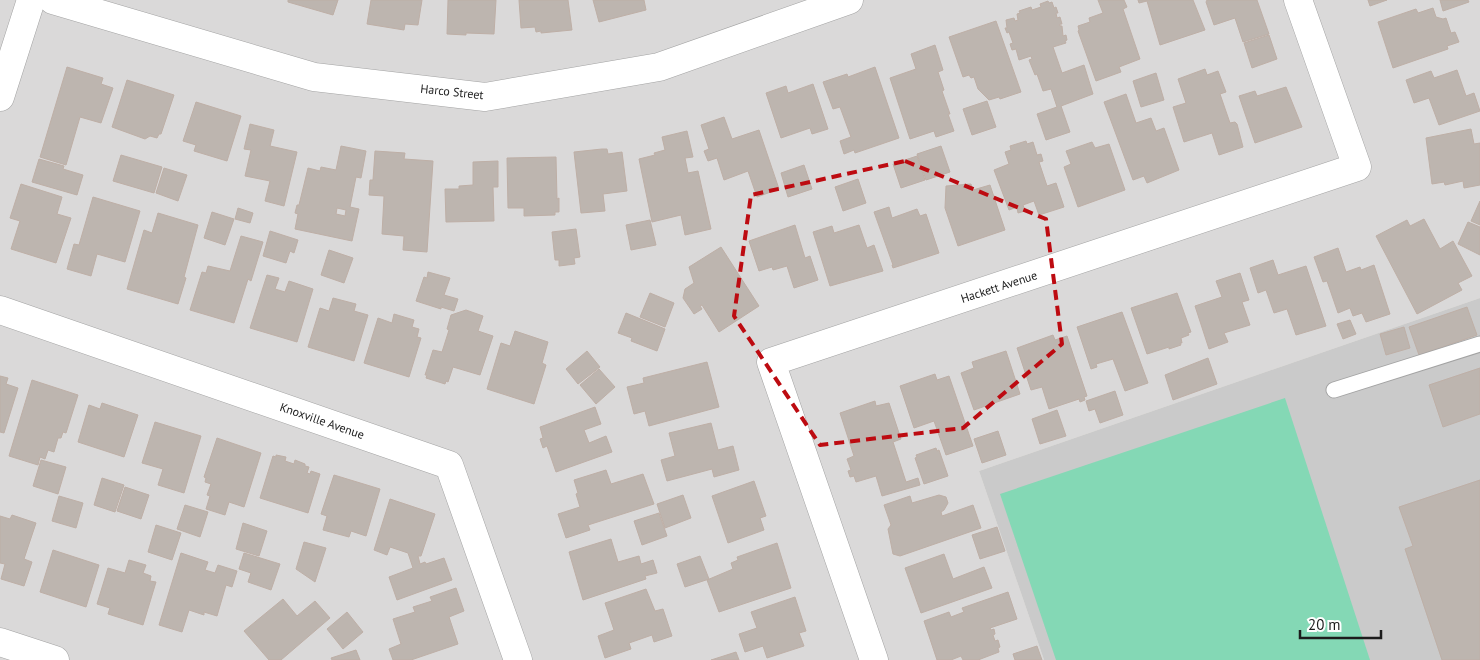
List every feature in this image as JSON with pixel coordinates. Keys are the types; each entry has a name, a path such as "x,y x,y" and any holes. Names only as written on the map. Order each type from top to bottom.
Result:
{"street":[{"path":"0,97 31,0"},
{"name":"Harco Street","path":"53,0 314,77 485,97 659,67 849,0"},
{"name":"Hackett Avenue","path":"874,660 771,362 1357,167 1298,0"},
{"name":"Knoxville Avenue","path":"0,310 449,465 518,660"},
{"path":"0,642 55,660"}],"lane":[{"path":"1334,390 1480,344"}],"highlighted area":[{"path":"905,161 1046,219 1062,344 963,428 820,445 734,316 751,195"}],"shaded area":[{"path":"0,0 1480,0 1480,298 979,471 1044,660 0,660"},
{"path":"1480,298 1480,660 1044,660 979,471"}],"green space":[{"path":"1285,398 1370,660 1056,660 1000,494"}],"building":[{"path":"288,0 338,0 333,15 288,2"},
{"path":"371,0 422,0 418,25 405,24 404,30 367,24"},
{"path":"448,0 496,0 494,34 447,34"},
{"path":"519,0 568,0 572,30 541,33 541,31 536,32 535,27 521,28"},
{"path":"593,0 644,0 646,10 599,22"},
{"path":"1098,0 1124,0 1127,7 1123,9 1140,59 1119,67 1121,72 1096,81 1078,31 1078,26 1090,22 1089,18 1103,13"},
{"path":"1138,0 1193,0 1205,30 1160,45 1147,1 1139,3"},
{"path":"1207,0 1257,0 1269,34 1243,42 1235,18 1214,25 1206,2"},
{"path":"1368,0 1387,0 1370,6"},
{"path":"1440,0 1468,0 1469,2 1443,11"},
{"path":"1048,1 1049,3 1052,2 1054,8 1056,7 1057,18 1060,17 1062,24 1060,26 1062,26 1063,36 1066,35 1067,40 1065,41 1066,43 1053,47 1062,73 1084,65 1093,94 1061,106 1070,132 1046,140 1037,114 1057,107 1051,89 1043,91 1037,74 1035,75 1029,60 1032,59 1031,56 1019,60 1016,49 1012,50 1010,44 1013,43 1009,32 1007,33 1005,28 1007,28 1006,20 1014,18 1015,21 1018,20 1017,14 1020,13 1019,11 1031,7 1032,10 1041,7 1040,4"},
{"path":"1433,8 1436,17 1446,18 1451,33 1455,32 1459,42 1447,46 1448,49 1393,68 1378,22 1416,9 1418,13"},
{"path":"996,21 1021,92 1000,99 999,97 989,100 978,89 974,77 971,78 969,75 963,77 949,37"},
{"path":"1269,35 1277,59 1252,68 1244,43"},
{"path":"935,45 943,70 938,72 944,90 942,91 954,131 936,137 934,131 910,139 890,78 916,69 911,54"},
{"path":"67,67 103,78 101,84 113,88 101,123 80,117 66,165 40,157"},
{"path":"875,67 899,138 855,153 854,150 844,154 840,141 851,137 840,107 833,109 823,82 847,74 848,77"},
{"path":"1205,69 1207,75 1218,71 1226,92 1220,94 1230,123 1235,122 1237,124 1243,147 1219,155 1212,133 1184,142 1173,107 1186,103 1178,79"},
{"path":"1457,70 1466,96 1474,93 1480,111 1439,125 1429,98 1414,103 1406,80 1431,71 1434,78"},
{"path":"1156,73 1164,100 1141,107 1133,81"},
{"path":"127,80 174,95 161,134 157,138 150,136 145,139 112,127"},
{"path":"813,84 828,129 812,134 810,128 781,138 766,93 786,86 788,93"},
{"path":"1286,87 1302,127 1255,143 1239,96 1255,91 1257,96"},
{"path":"1126,94 1136,123 1151,118 1156,131 1164,128 1179,170 1147,183 1144,176 1133,180 1104,102"},
{"path":"987,101 996,127 972,135 963,109"},
{"path":"196,102 241,116 227,161 194,151 196,145 183,141"},
{"path":"724,117 732,139 759,130 779,189 757,197 748,171 724,180 717,158 708,161 704,151 709,149 701,125"},
{"path":"250,124 274,130 270,146 297,152 284,206 265,201 270,181 245,176 251,150 244,149"},
{"path":"1471,129 1474,144 1480,143 1480,185 1464,188 1463,181 1445,185 1444,182 1432,184 1426,138"},
{"path":"687,131 693,157 685,158 688,173 698,171 711,229 685,235 681,215 652,222 639,159 665,150 662,137"},
{"path":"1026,141 1027,144 1033,142 1037,155 1041,154 1043,161 1039,162 1047,186 1056,183 1064,207 1039,215 1034,201 1023,205 1025,211 1018,213 1017,207 1009,210 994,170 1009,164 1005,152 1011,150 1010,146"},
{"path":"1092,142 1095,148 1109,144 1125,190 1078,207 1064,167 1071,164 1066,151"},
{"path":"341,146 366,151 361,178 356,177 350,207 359,209 352,241 295,229 298,214 295,213 297,205 299,205 308,168 320,171 321,167 336,170","holes":["337,208 346,210 345,216 336,214"]},
{"path":"941,146 950,172 926,180 917,154"},
{"path":"607,149 608,154 622,152 627,191 603,194 605,211 581,213 574,152"},
{"path":"375,151 405,153 404,159 433,161 427,252 403,250 404,236 382,234 384,196 369,195 370,180 373,180"},
{"path":"121,155 162,167 154,193 113,181"},
{"path":"917,156 925,180 901,188 893,164"},
{"path":"556,157 559,212 555,212 555,215 524,216 524,208 508,208 507,158"},
{"path":"39,159 64,166 63,169 83,175 77,195 32,182"},
{"path":"498,161 498,187 493,187 494,221 446,222 445,189 459,189 459,186 473,185 473,162"},
{"path":"804,165 812,189 788,197 781,173"},
{"path":"164,168 187,175 178,201 156,193"},
{"path":"858,179 866,203 843,211 835,187"},
{"path":"21,184 62,197 57,214 71,218 56,263 11,249 20,221 10,218"},
{"path":"971,184 973,190 990,185 1005,230 958,246 945,208 946,186"},
{"path":"93,197 140,211 125,262 97,254 91,276 67,269 74,244 79,245"},
{"path":"1480,201 1480,225 1471,221"},
{"path":"889,207 892,218 917,209 920,216 926,214 939,253 893,268 874,212"},
{"path":"238,208 253,213 250,223 235,219"},
{"path":"212,212 234,219 225,245 204,238"},
{"path":"158,213 198,225 178,304 127,289 144,230 152,233"},
{"path":"1424,219 1440,249 1453,241 1472,276 1458,283 1462,290 1417,314 1376,236 1407,220 1410,226"},
{"path":"650,220 656,245 631,250 626,225"},
{"path":"1468,222 1480,227 1480,255 1458,244"},
{"path":"795,225 805,258 810,256 818,280 794,288 787,266 773,270 772,267 759,271 749,241"},
{"path":"859,225 867,248 874,245 883,271 830,286 813,232 832,226 834,233"},
{"path":"576,229 580,257 574,258 575,264 559,266 559,260 555,260 552,232"},
{"path":"270,231 298,240 294,253 290,251 286,263 263,256"},
{"path":"241,236 263,242 251,281 248,279 234,323 190,310 202,272 206,273 208,266 230,271"},
{"path":"721,247 759,306 719,332 702,305 700,306 702,309 694,314 683,298 685,289 694,283 689,267"},
{"path":"1338,248 1346,272 1360,267 1361,270 1374,265 1390,314 1366,322 1362,313 1353,316 1350,308 1338,313 1327,281 1323,282 1314,257"},
{"path":"329,250 353,258 344,283 321,275"},
{"path":"1273,260 1278,275 1306,266 1326,326 1296,335 1287,309 1274,313 1266,290 1258,293 1250,268"},
{"path":"428,272 450,278 444,295 458,299 454,311 416,301 424,277 427,278"},
{"path":"1240,273 1249,300 1242,302 1250,325 1224,333 1228,342 1209,349 1195,306 1222,297 1216,281"},
{"path":"267,275 279,278 275,289 285,292 289,281 313,289 297,342 250,328"},
{"path":"650,293 674,303 665,327 640,317"},
{"path":"1177,293 1191,332 1188,333 1189,335 1181,338 1181,345 1147,354 1131,308"},
{"path":"333,298 356,304 354,311 368,315 354,361 308,347 320,308 329,311"},
{"path":"1467,307 1477,335 1419,355 1409,327"},
{"path":"466,310 483,316 478,331 493,336 480,375 453,367 448,382 446,381 445,384 426,378 427,375 425,375 433,350 442,352 449,330 447,329 451,315"},
{"path":"1122,312 1148,383 1125,391 1113,359 1096,364 1097,367 1091,369 1077,327"},
{"path":"626,313 665,329 657,351 631,341 632,338 618,333"},
{"path":"394,314 414,320 412,327 419,329 417,337 421,338 409,377 364,363 378,318 392,323"},
{"path":"1350,320 1356,334 1343,339 1337,324"},
{"path":"1404,327 1410,348 1386,355 1380,334"},
{"path":"515,331 548,342 542,363 546,365 534,404 487,389 501,343 510,346"},
{"path":"1053,335 1055,340 1067,336 1087,396 1084,397 1085,400 1080,402 1079,399 1049,409 1042,387 1031,390 1017,348"},
{"path":"587,351 600,367 578,384 566,369"},
{"path":"1006,351 1020,394 974,410 961,373 974,368 972,362"},
{"path":"1208,358 1217,384 1173,400 1165,375"},
{"path":"707,362 719,407 649,426 645,411 634,414 627,387 644,383 643,378"},
{"path":"1480,368 1480,414 1443,427 1429,385"},
{"path":"599,369 615,387 596,404 580,385"},
{"path":"935,374 937,380 949,376 973,446 946,455 934,421 914,428 900,386"},
{"path":"0,376 8,378 6,384 18,388 4,433 0,432"},
{"path":"32,380 78,395 66,433 63,432 61,438 58,438 54,452 48,450 45,459 40,457 38,465 9,456"},
{"path":"1115,391 1123,415 1100,423 1095,409 1089,411 1086,401"},
{"path":"875,401 876,406 889,403 901,439 893,442 906,482 918,478 920,485 882,496 876,476 856,482 854,476 850,477 848,471 851,470 847,459 854,456 840,413"},
{"path":"102,403 138,415 124,457 78,442 89,405 100,409"},
{"path":"595,407 601,424 584,430 589,443 606,436 612,452 556,472 547,446 543,448 540,439 543,438 540,427"},
{"path":"1057,410 1066,436 1040,444 1032,419"},
{"path":"155,422 201,436 184,493 158,485 163,469 142,463"},
{"path":"711,423 718,450 733,446 739,470 714,477 712,469 667,481 661,460 675,456 669,433"},
{"path":"998,431 1006,455 982,463 974,439"},
{"path":"217,438 261,453 244,507 229,502 225,515 206,509 210,496 207,495 211,484 205,482 206,478 204,477"},
{"path":"936,448 937,451 939,450 948,476 924,484 915,458 917,457 916,455"},
{"path":"276,455 286,457 285,461 294,464 295,460 305,464 305,466 309,467 307,473 310,474 311,471 320,474 308,513 260,498 273,456 276,457"},
{"path":"41,460 66,467 58,494 33,486"},
{"path":"606,470 611,484 643,474 654,504 588,525 590,530 566,538 558,514 580,507 574,480"},
{"path":"334,475 380,489 366,536 351,531 349,537 323,530 327,516 321,514"},
{"path":"102,478 124,485 115,512 94,505"},
{"path":"1480,480 1480,660 1442,660 1405,549 1413,546 1399,507"},
{"path":"754,481 766,516 760,518 764,530 728,543 712,496"},
{"path":"125,487 149,495 141,519 117,511"},
{"path":"683,495 691,518 665,528 657,504"},
{"path":"939,495 946,497 948,503 941,512 942,516 973,505 981,528 900,556 893,554 888,529 891,525 884,505 910,496 912,503"},
{"path":"59,496 83,503 76,528 52,521"},
{"path":"390,499 435,514 421,556 418,556 420,564 444,558 452,580 397,600 389,577 413,568 408,553 390,547 387,555 374,550"},
{"path":"185,505 208,512 200,537 177,529"},
{"path":"659,513 667,536 642,545 634,521"},
{"path":"12,515 36,523 24,559 32,562 24,586 1,579 5,564 0,563 0,516 10,519"},
{"path":"243,523 267,531 259,556 236,549"},
{"path":"156,525 181,533 172,560 148,552"},
{"path":"997,527 1005,551 980,559 972,535"},
{"path":"611,539 618,562 639,556 641,564 653,560 657,573 645,576 646,579 583,600 569,552"},
{"path":"304,542 326,548 315,582 296,569"},
{"path":"777,543 791,588 719,612 707,580 733,569 731,563 738,560 737,557"},
{"path":"53,550 99,565 86,607 40,592"},
{"path":"181,553 208,562 205,570 215,573 218,565 237,571 232,587 226,585 217,616 204,612 204,615 189,610 182,632 159,625"},
{"path":"244,553 280,564 271,590 248,582 251,573 239,569"},
{"path":"944,554 953,579 984,567 992,588 921,613 905,568"},
{"path":"700,556 709,579 685,587 677,564"},
{"path":"129,560 146,565 143,573 151,576 150,581 156,582 143,625 108,614 110,608 97,604 108,568 125,573"},
{"path":"456,588 464,611 449,617 458,644 411,660 393,660 389,649 401,644 393,619 415,612 413,607 432,601 430,597"},
{"path":"646,589 655,611 663,609 672,636 654,642 652,635 629,643 631,649 605,658 598,636 614,630 605,603"},
{"path":"1008,592 1017,619 990,628 991,630 994,629 995,634 993,635 995,641 998,640 999,652 978,660 963,660 961,656 951,660 937,660 924,621 949,612 951,617 964,612 962,608"},
{"path":"795,597 806,631 799,633 804,646 767,658 763,646 745,652 739,634 757,628 751,612"},
{"path":"283,599 297,616 315,601 330,618 281,660 269,660 244,631"},
{"path":"347,612 363,632 343,649 327,629"},
{"path":"1037,646 1042,660 1015,660 1013,654"},
{"path":"356,650 360,660 332,660 331,658"},
{"path":"736,652 739,660 711,660"}]}
